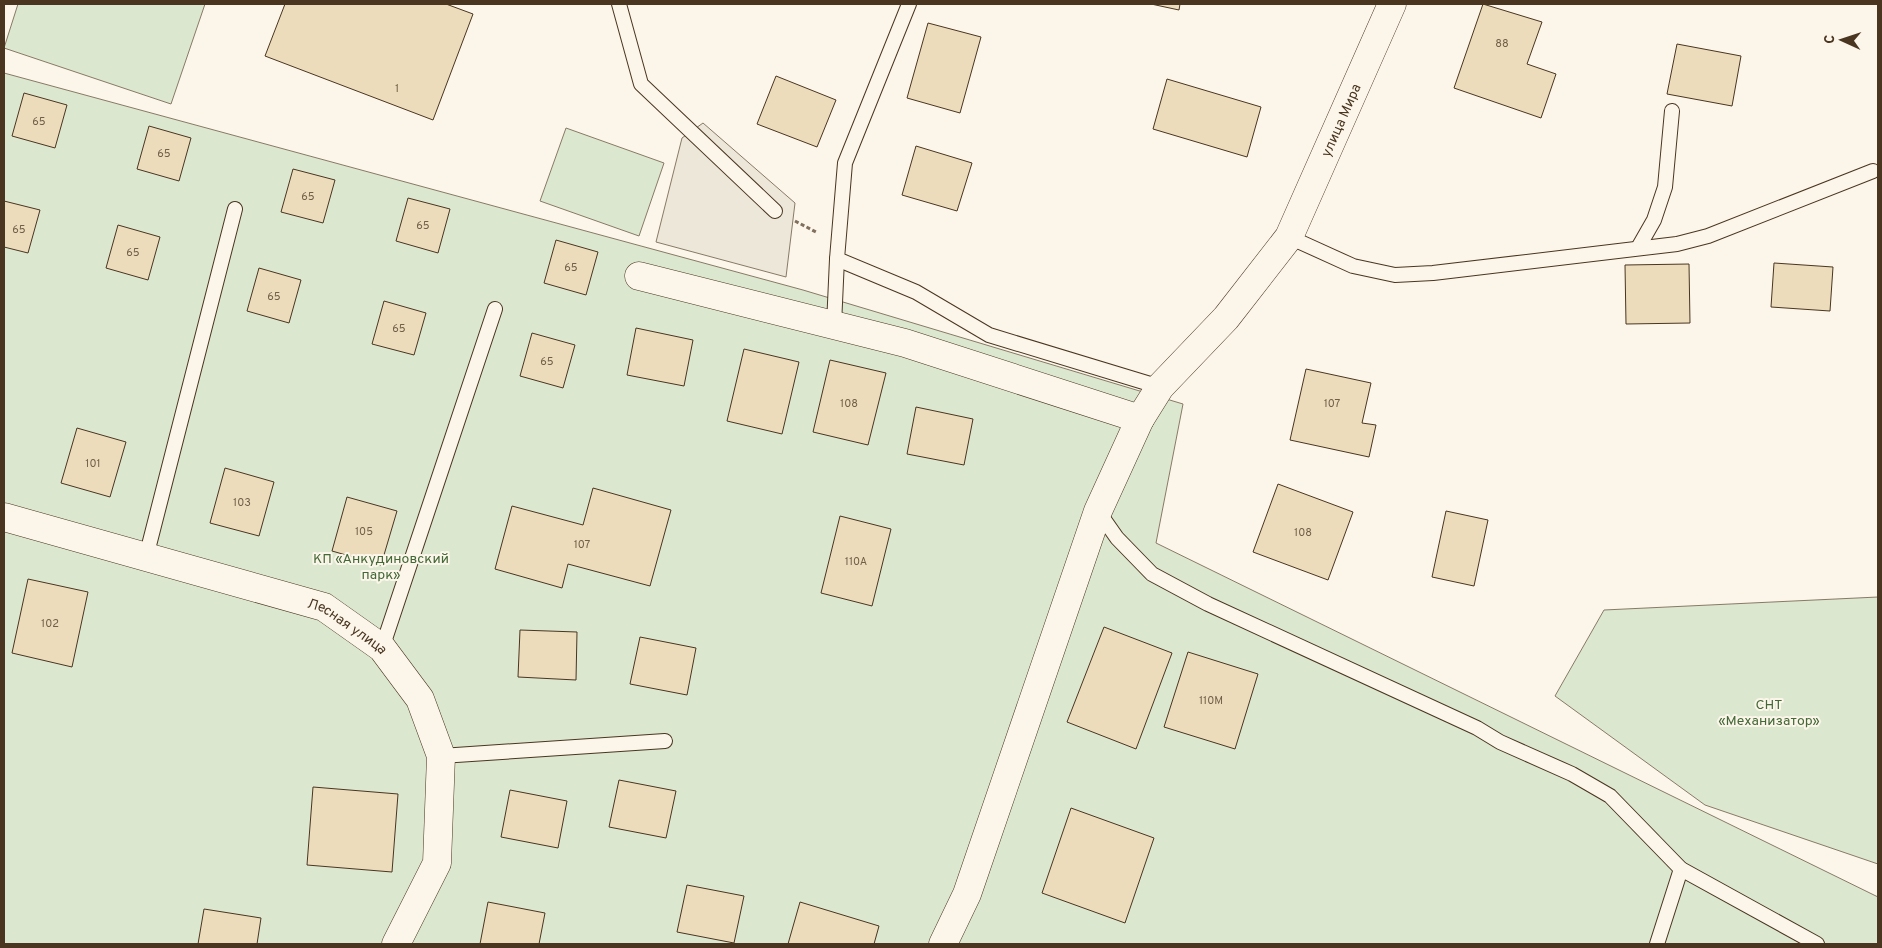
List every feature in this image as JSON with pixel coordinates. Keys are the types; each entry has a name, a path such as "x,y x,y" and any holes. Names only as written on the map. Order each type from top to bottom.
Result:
{"street":[{"name":"улица Мира","path":"943,944 967,894 1098,511 1140,419 1160,387 1226,318 1289,237 1392,4"},
{"path":"639,276 905,343 1140,419"},
{"name":"Лесная улица","path":"4,517 324,607 382,648 420,699 441,756 437,863 396,944"}],"lane":[{"path":"619,4 642,84 775,211"},
{"path":"834,325 837,242 845,163 909,4"},
{"path":"1638,248 1654,220 1665,187 1672,111"},
{"path":"1289,237 1353,266 1395,275 1433,273 1677,244 1708,236 1873,170"},
{"path":"146,557 235,210"},
{"path":"837,259 916,292 989,335 1160,387"},
{"path":"382,648 495,309"},
{"path":"1098,511 1116,538 1152,574 1208,604 1572,774 1610,796 1681,869 1817,944"},
{"path":"441,756 665,741"},
{"path":"1657,944 1681,869"}],"path":[{"path":"775,211 837,242"}],"green space":[{"path":"18,4 205,4 171,104 4,48"},
{"name":"КП «Анкудиновский парк»","path":"4,73 803,290 1183,404 1156,543 1878,897 1878,944 4,944"},
{"path":"566,128 664,163 639,236 540,201"},
{"name":"СНТ «Механизатор»","path":"1878,597 1878,864 1705,805 1555,696 1604,610"}],"shaded area":[{"path":"703,123 795,203 786,277 656,242 682,138"}],"building":[{"path":"285,4 446,4 473,14 433,120 265,56"},
{"path":"1151,4 1180,4 1179,10"},
{"path":"1483,4 1542,22 1527,64 1556,74 1541,118 1454,88"},
{"path":"928,23 981,37 960,113 907,98"},
{"path":"1677,44 1741,56 1732,106 1667,94"},
{"path":"776,76 836,100 817,147 757,124"},
{"path":"1167,79 1261,107 1247,157 1153,129"},
{"path":"24,93 67,105 55,148 12,136"},
{"path":"149,126 191,138 179,181 137,169"},
{"path":"916,146 972,163 957,211 902,195"},
{"path":"293,169 335,180 323,223 281,212"},
{"path":"408,198 450,209 438,253 396,241"},
{"path":"4,201 40,210 28,253 4,247"},
{"path":"118,225 160,237 148,280 106,268"},
{"path":"556,240 598,252 586,295 544,283"},
{"path":"1774,263 1833,267 1830,311 1771,307"},
{"path":"1689,264 1690,323 1626,324 1625,265"},
{"path":"259,268 301,280 289,323 247,311"},
{"path":"384,301 426,313 414,355 372,344"},
{"path":"636,328 693,340 684,386 627,375"},
{"path":"532,333 575,345 563,388 520,376"},
{"path":"744,349 799,362 782,434 727,421"},
{"path":"830,360 886,373 868,445 813,432"},
{"path":"1306,369 1371,383 1362,423 1376,425 1369,457 1290,440"},
{"path":"916,407 973,419 964,465 907,454"},
{"path":"77,428 126,442 110,497 61,483"},
{"path":"225,468 274,482 259,536 210,523"},
{"path":"1278,484 1353,512 1328,580 1253,552"},
{"path":"593,488 671,510 650,586 568,564 562,588 495,569 512,506 583,525"},
{"path":"347,497 397,511 381,565 332,551"},
{"path":"1446,511 1488,520 1474,586 1432,577"},
{"path":"840,516 891,529 872,606 821,593"},
{"path":"28,579 88,592 72,667 12,653"},
{"path":"1104,627 1172,653 1136,749 1067,722"},
{"path":"520,630 577,632 576,680 518,677"},
{"path":"640,637 696,648 687,695 630,684"},
{"path":"1188,652 1258,674 1235,749 1164,727"},
{"path":"619,780 676,791 666,838 609,827"},
{"path":"313,787 398,794 392,872 307,865"},
{"path":"510,790 567,801 558,848 501,837"},
{"path":"1071,808 1154,838 1125,923 1042,893"},
{"path":"687,885 744,896 734,943 677,932"},
{"path":"488,902 545,913 539,944 480,944"},
{"path":"800,902 879,926 874,944 788,944"},
{"path":"204,909 261,918 257,944 198,944"}]}
